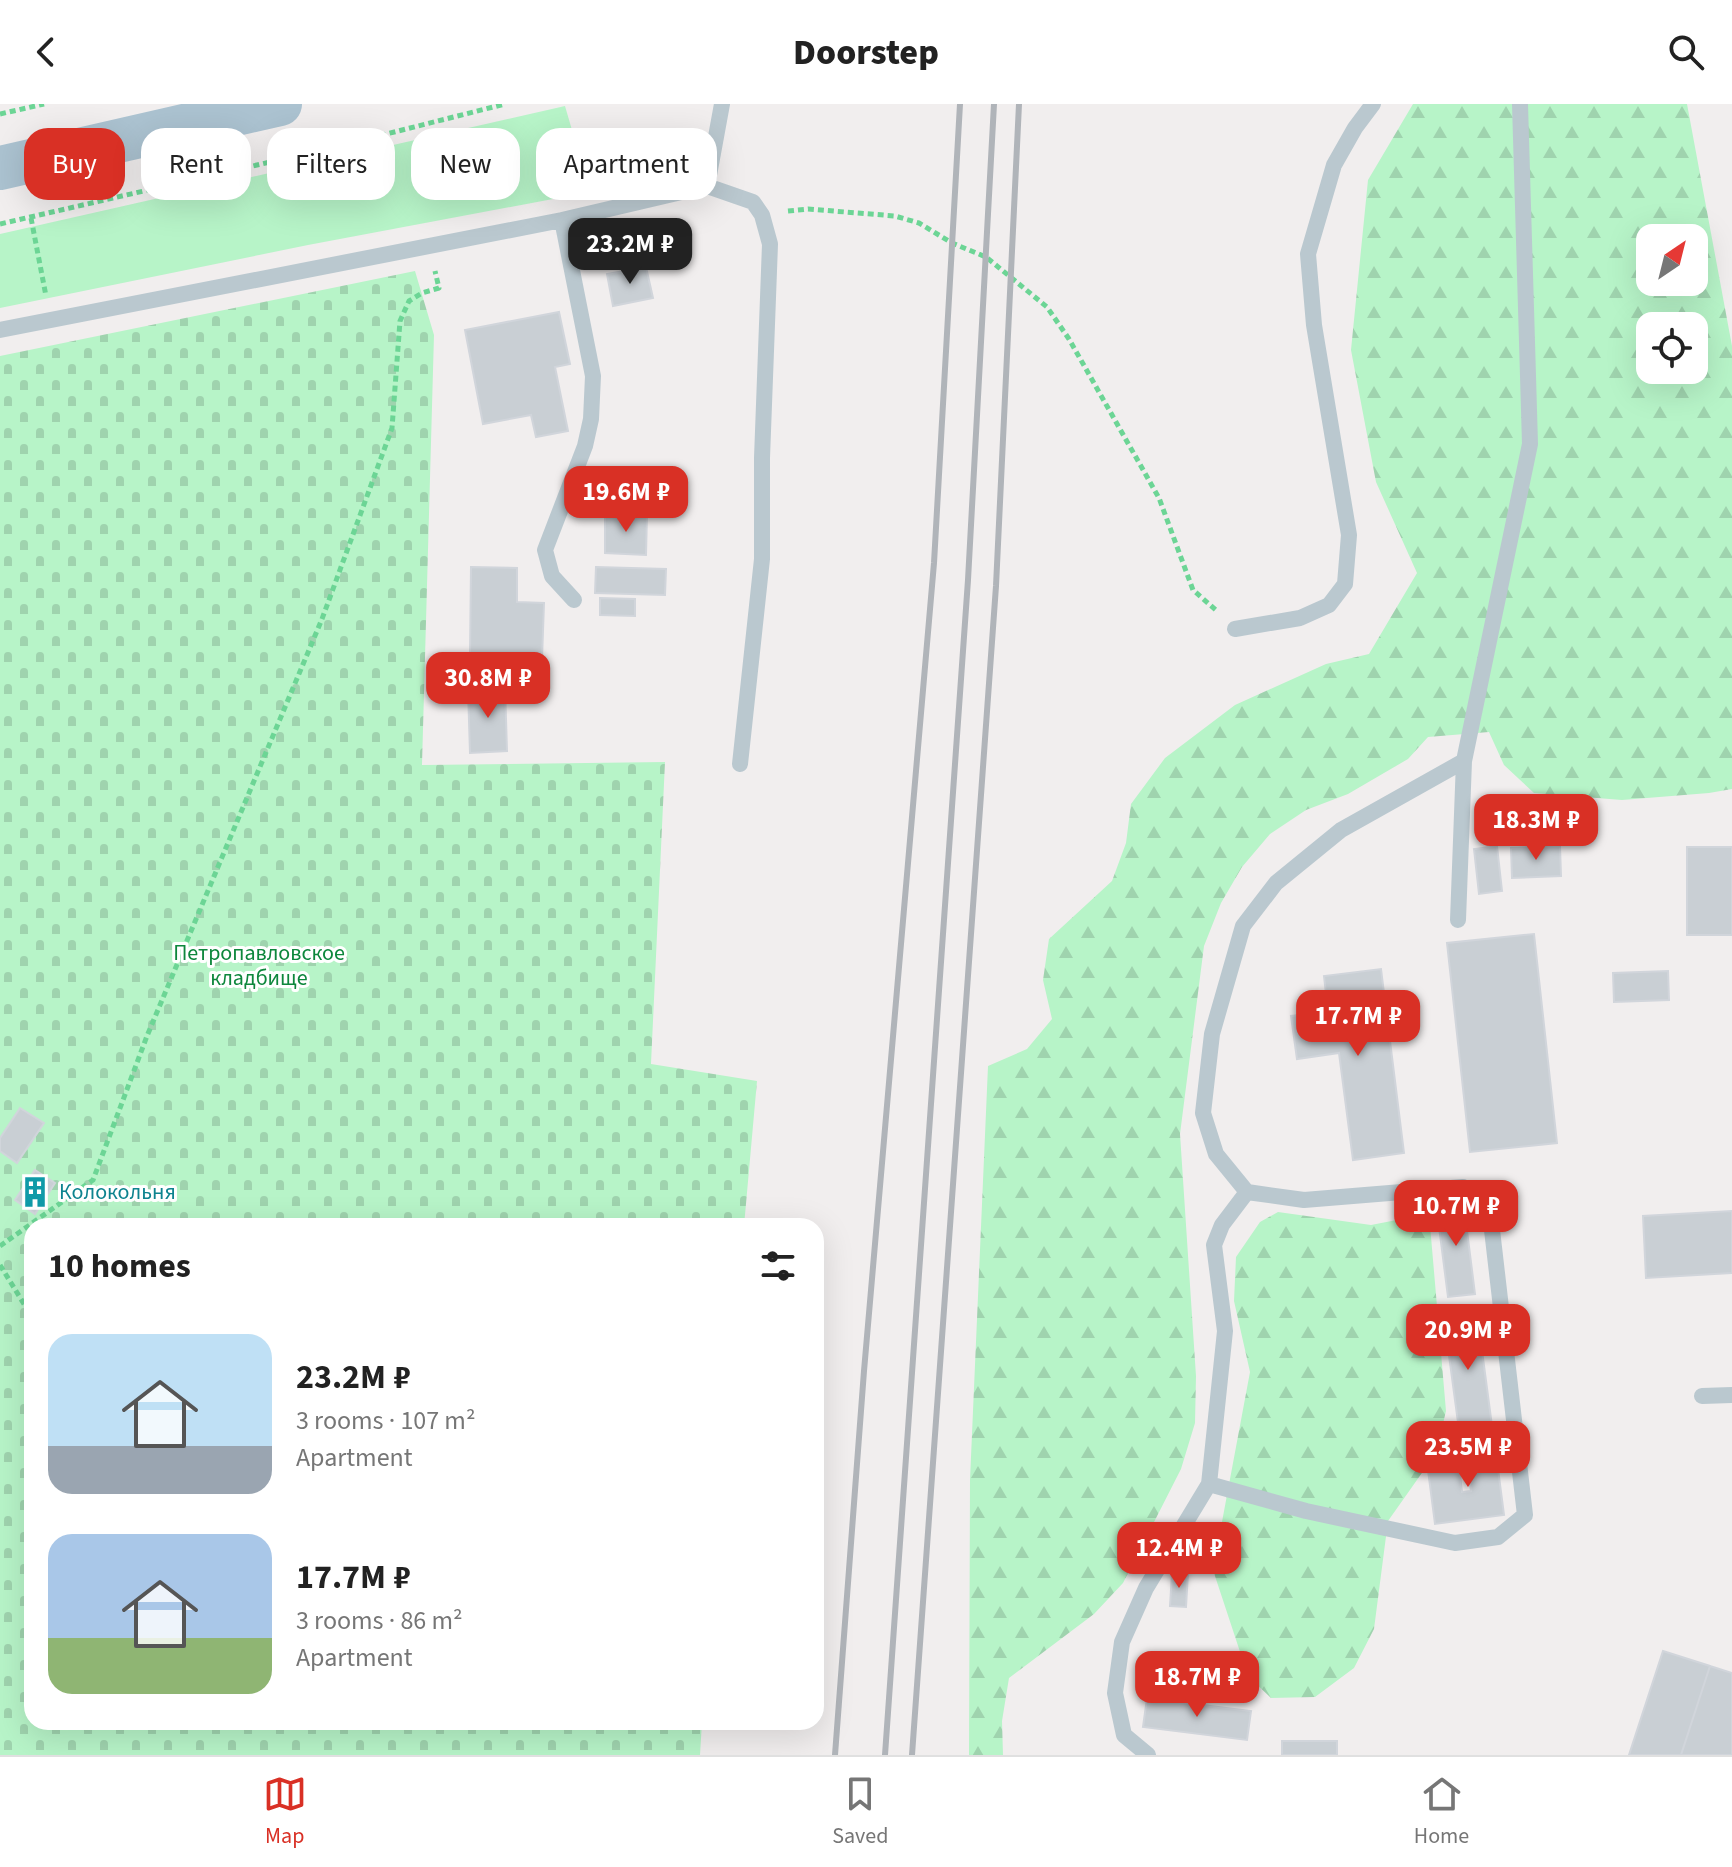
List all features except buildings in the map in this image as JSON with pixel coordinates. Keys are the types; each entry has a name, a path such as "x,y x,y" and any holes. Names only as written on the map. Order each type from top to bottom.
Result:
{"main road":[{"path":"0,168 280,104"}],"lane":[{"path":"717,131 722,104"},
{"path":"1235,629 1309,614 1329,605 1345,584 1349,535 1314,325 1308,254 1334,165 1373,104"},
{"path":"1458,920 1464,761 1530,444 1520,104"},
{"path":"717,189 753,202 762,215 770,244 762,458 762,559 740,764"},
{"path":"0,330 562,220 647,200"},
{"path":"562,220 593,376 591,419 585,446 545,550 552,576 574,600"},
{"path":"1209,1484 1306,1511 1455,1543 1498,1537 1525,1515 1489,1204 1463,1187 1304,1200 1247,1192 1216,1154 1203,1113 1212,1034 1243,926 1276,883 1341,830 1464,761"},
{"path":"1148,1755 1124,1735 1115,1693 1122,1642 1146,1588 1209,1484 1225,1331 1214,1245 1222,1225 1247,1192"},
{"path":"1702,1396 1732,1395"}],"path":[{"path":"0,114 44,104"},
{"path":"0,224 331,148 505,104"},
{"path":"762,215 808,209 895,216 919,223 952,243 986,257 1047,307 1069,339 1159,498 1193,590 1235,629"},
{"path":"31,218 51,320"},
{"path":"39,1218 93,1180 147,1036 322,619 392,428 400,321 409,301 439,288 430,246"},
{"path":"0,1246 24,1229"},
{"path":"0,1265 24,1304"}],"green space":[{"path":"1413,104 1687,104 1732,346 1732,789 1622,800 1534,793 1504,765 1489,732 1428,737 1408,759 1348,794 1306,810 1270,834 1242,867 1221,903 1204,946 1180,1134 1196,1376 1195,1423 1181,1469 1123,1583 1094,1614 1009,1678 1002,1721 1003,1755 969,1755 970,1480 988,1066 1027,1049 1052,1019 1043,980 1049,939 1112,881 1126,843 1131,804 1165,758 1235,705 1326,664 1369,654 1417,573 1376,482 1351,350 1368,180"},
{"path":"565,106 571,128 536,128 536,200 547,200 0,308 0,234 150,200 251,200 251,177 267,174 267,200 395,200 395,145 411,141 411,200 520,200 520,128 468,128"},
{"name":"Петропавловское кладбище","path":"415,271 434,335 422,765 665,762 651,1064 757,1081 745,1218 24,1218 24,1730 702,1730 700,1755 0,1755 0,356"},
{"path":"1278,1212 1371,1225 1412,1217 1430,1225 1446,1411 1436,1453 1388,1521 1374,1629 1354,1668 1315,1697 1271,1698 1248,1676 1213,1570 1250,1372 1234,1301 1236,1257 1260,1222"}],"railway":[{"path":"835,1755 864,1371 934,563 960,104"},
{"path":"885,1755 968,580 994,104"},
{"path":"912,1755 996,586 1019,104"}],"place":[{"name":"Колокольня","path":"35,1192"}]}
